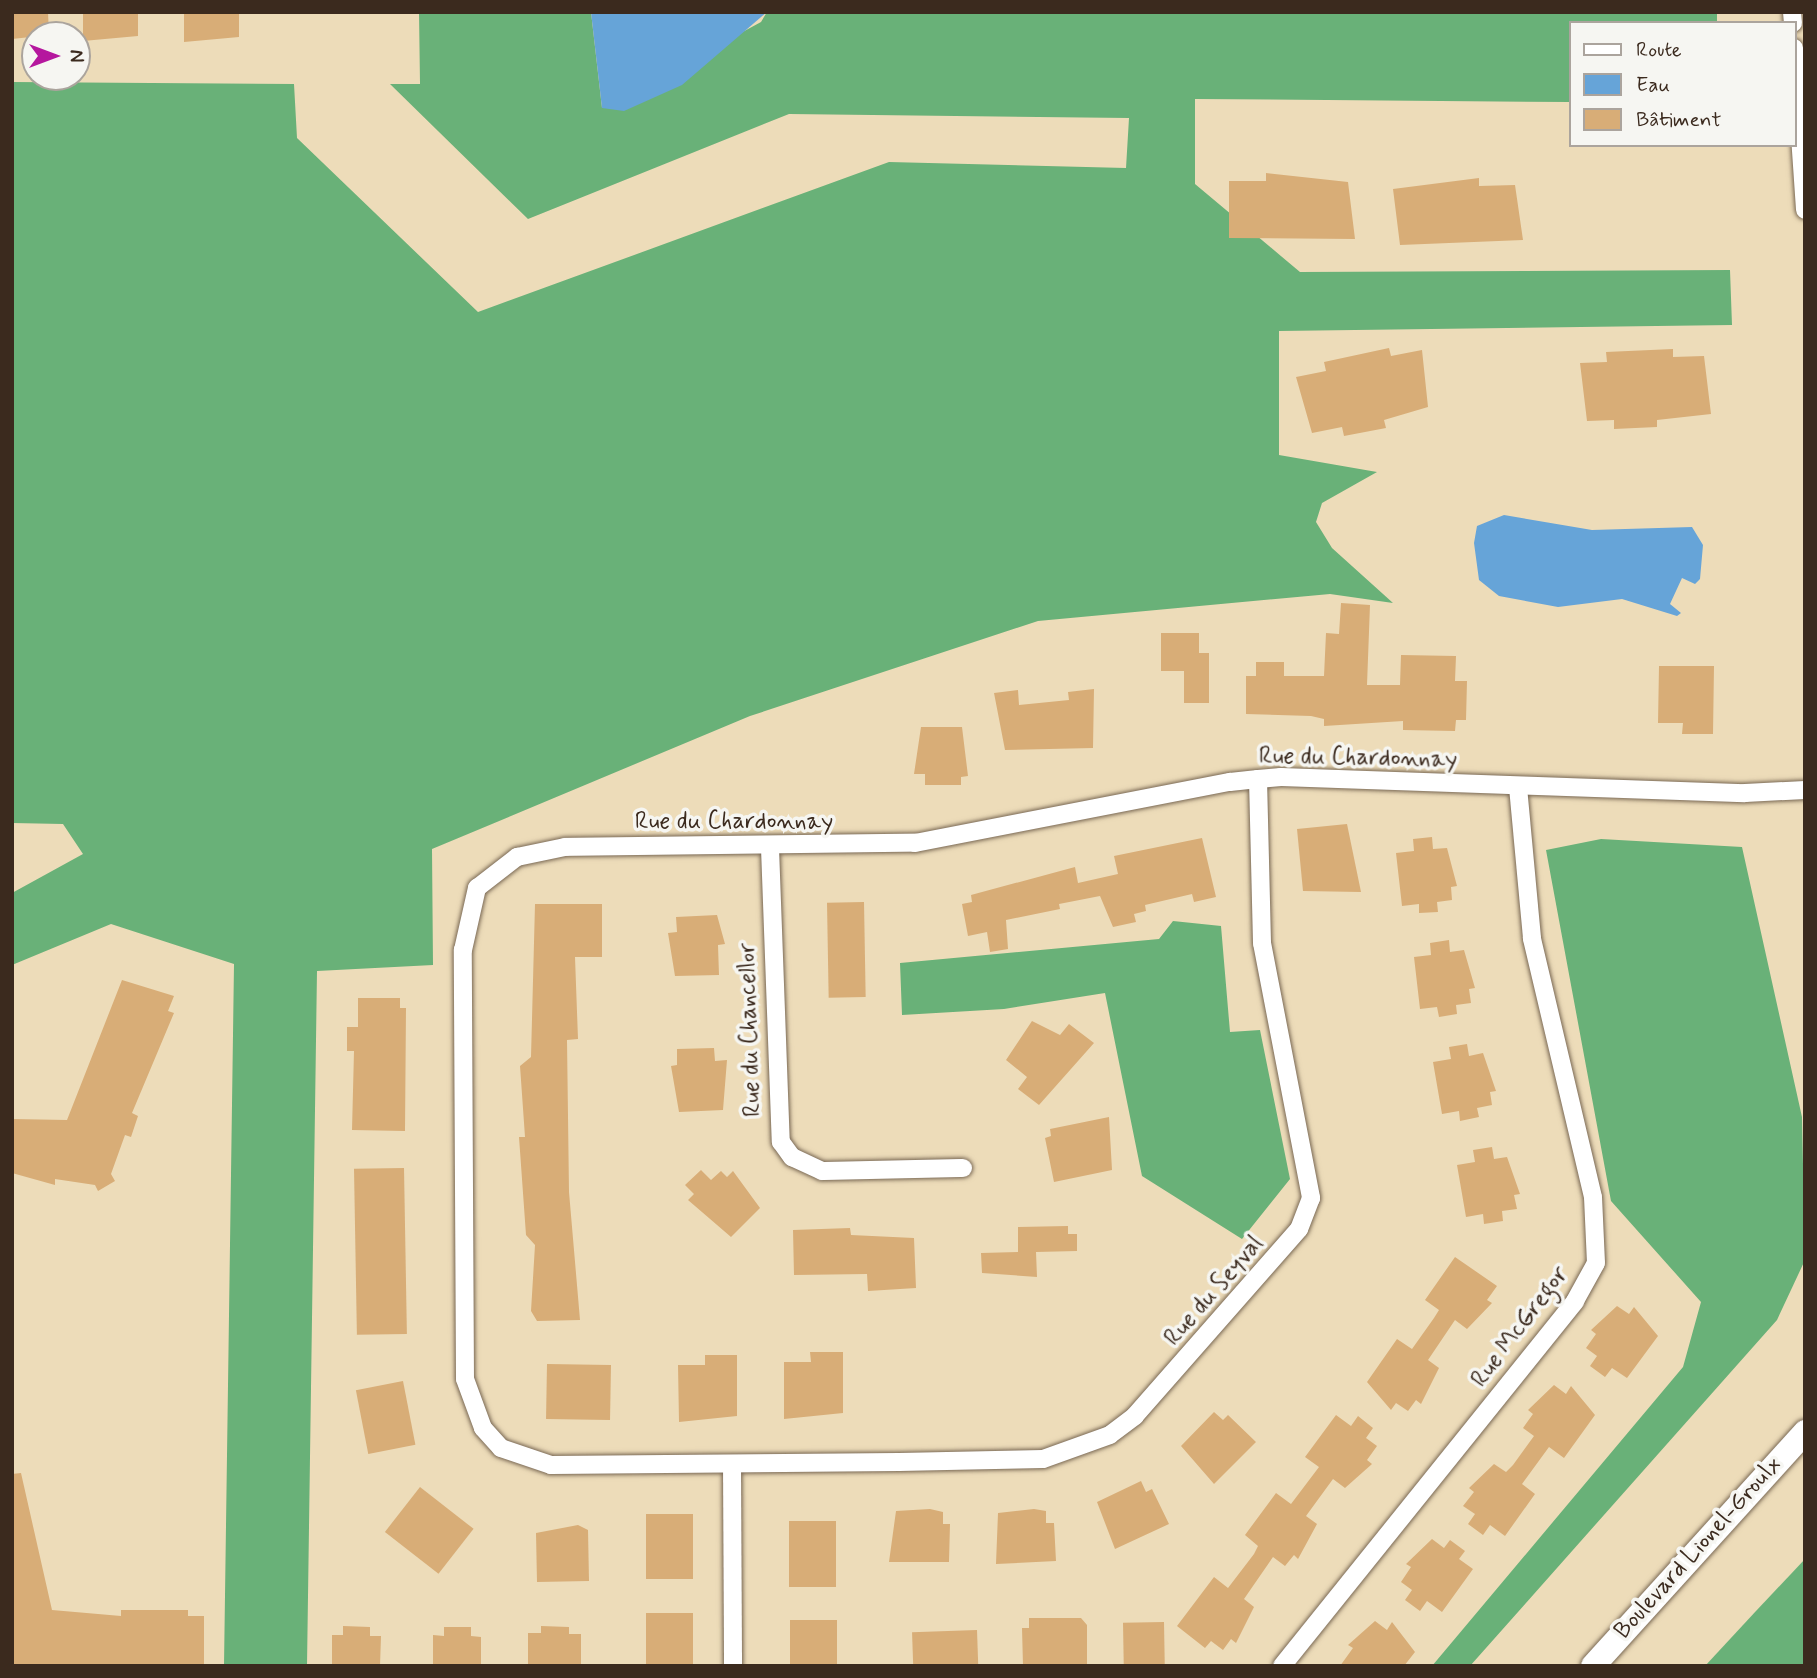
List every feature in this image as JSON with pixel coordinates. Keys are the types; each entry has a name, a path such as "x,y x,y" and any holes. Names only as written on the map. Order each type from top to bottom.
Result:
{"main road":[{"name":"Boulevard Lionel-Groulx","path":"1592,1666 1805,1432"}],"street":[{"path":"1796,77 1805,209"},
{"name":"Rue du Chardonnay","path":"732,1464 551,1465 501,1448 471,1407 464,1352 463,950 477,888 517,857 565,847 770,848 947,839 1258,779 1518,787 1805,790"},
{"name":"Rue du Seyval","path":"732,1464 1043,1459 1075,1450 1135,1416 1299,1229 1311,1198 1262,943 1258,779"},
{"name":"Rue McGregor","path":"1282,1666 1575,1301 1596,1264 1594,1207 1532,938 1518,787"},
{"name":"Rue du Chancellor","path":"770,848 781,1142 792,1157 822,1171 963,1168"},
{"path":"732,1464 733,1666"}],"green space":[{"path":"419,12 591,12 602,108 761,22 767,12 1717,12 1717,21 1568,21 1568,102 1195,99 1195,184 1300,272 1730,270 1732,325 1279,331 1279,455 1377,472 1322,503 1316,522 1332,548 1393,603 1330,594 1038,621 750,716 432,849 433,965 317,971 307,1666 224,1666 234,964 111,924 12,965 12,893 83,854 63,824 12,823 12,82 21,82 21,91 91,91 91,83 294,84 297,138 478,312 889,162 1126,168 1129,118 789,114 528,219 390,84 420,84"},
{"path":"1601,839 1742,847 1802,1117 1805,1260 1777,1320 1470,1666 1432,1666 1683,1367 1701,1302 1611,1201 1546,850"},
{"path":"1173,921 1221,926 1230,1032 1260,1030 1290,1179 1242,1239 1142,1176 1105,993 1004,1009 902,1015 900,963 1159,939"},
{"path":"1805,1559 1805,1666 1705,1666 1756,1611"}],"water":[{"path":"591,12 767,12 682,85 624,111 602,108"},
{"path":"1504,515 1592,530 1692,527 1703,545 1700,579 1695,584 1682,578 1670,604 1681,613 1677,616 1622,599 1558,607 1499,596 1479,580 1474,543 1477,526"}],"building":[{"path":"12,12 48,12 48,21 21,21 21,38 12,39"},
{"path":"83,12 138,12 138,36 91,40 91,21 83,21"},
{"path":"184,12 239,12 239,37 184,42"},
{"path":"1266,173 1348,182 1355,239 1229,238 1229,181 1266,181"},
{"path":"1479,178 1479,186 1515,185 1523,240 1400,245 1393,189"},
{"path":"1389,348 1391,356 1422,350 1428,407 1384,420 1386,428 1344,436 1342,427 1312,433 1296,377 1326,371 1324,362"},
{"path":"1673,349 1673,357 1704,356 1711,414 1657,420 1657,427 1614,429 1614,420 1587,421 1580,363 1607,362 1606,352"},
{"path":"1341,603 1370,605 1367,685 1400,685 1401,655 1456,656 1455,681 1467,681 1466,720 1456,720 1455,731 1403,730 1403,721 1324,726 1324,719 1311,716 1246,714 1246,676 1256,676 1256,662 1284,662 1284,676 1324,676 1326,633 1339,634"},
{"path":"1161,633 1199,633 1199,653 1209,653 1209,703 1184,703 1184,671 1161,671"},
{"path":"1659,666 1714,666 1713,734 1682,734 1683,723 1658,723"},
{"path":"1094,689 1093,748 1005,750 994,693 1018,690 1019,705 1069,700 1068,692"},
{"path":"921,727 962,727 968,776 961,777 961,785 925,785 925,774 914,774"},
{"path":"1347,824 1361,892 1303,891 1297,829"},
{"path":"1432,837 1433,849 1447,848 1457,886 1451,887 1452,900 1437,902 1438,912 1419,913 1419,904 1402,906 1396,853 1414,851 1413,839"},
{"path":"1202,838 1216,897 1194,902 1192,894 1145,905 1146,911 1134,914 1136,922 1113,927 1100,896 1059,904 1060,909 1006,920 1008,949 990,952 987,932 968,936 962,904 972,902 971,895 1075,867 1078,883 1118,874 1114,856"},
{"path":"864,902 866,997 829,998 827,903"},
{"path":"535,904 602,904 602,957 575,957 578,1039 567,1040 569,1192 580,1320 537,1321 531,1311 535,1245 526,1235 519,1137 525,1137 520,1066 531,1057"},
{"path":"717,915 725,944 718,945 719,975 675,976 668,933 677,932 676,917"},
{"path":"1449,940 1450,952 1464,950 1475,988 1469,989 1471,1003 1456,1005 1457,1014 1439,1017 1437,1007 1420,1009 1414,957 1431,955 1430,943"},
{"path":"122,980 174,996 168,1011 174,1013 132,1113 138,1116 131,1137 125,1135 111,1174 115,1181 98,1191 95,1185 55,1179 55,1185 12,1173 12,1119 67,1120"},
{"path":"358,998 400,998 400,1008 406,1008 405,1131 352,1130 354,1051 347,1051 347,1027 358,1027"},
{"path":"1032,1021 1060,1035 1069,1024 1094,1043 1039,1105 1018,1089 1027,1077 1006,1060"},
{"path":"1467,1044 1469,1056 1483,1053 1496,1091 1490,1092 1492,1105 1477,1108 1479,1117 1460,1121 1459,1111 1442,1114 1433,1062 1451,1059 1449,1047"},
{"path":"714,1048 715,1061 727,1060 723,1110 679,1112 671,1066 677,1065 677,1049"},
{"path":"1109,1117 1112,1170 1054,1182 1045,1138 1051,1136 1050,1129"},
{"path":"1492,1147 1494,1159 1507,1157 1520,1194 1514,1195 1517,1209 1502,1211 1503,1221 1484,1224 1483,1214 1466,1217 1457,1165 1475,1162 1473,1150"},
{"path":"404,1168 407,1334 357,1335 354,1169"},
{"path":"701,1170 711,1180 721,1171 727,1177 733,1171 760,1208 731,1237 688,1200 694,1194 685,1185"},
{"path":"1068,1226 1068,1234 1077,1234 1077,1251 1036,1252 1037,1277 982,1273 981,1253 1018,1252 1018,1227"},
{"path":"850,1228 851,1235 914,1238 916,1288 868,1291 867,1274 794,1275 793,1230"},
{"path":"1455,1257 1497,1286 1487,1300 1492,1303 1467,1329 1455,1320 1428,1360 1439,1368 1421,1404 1416,1400 1408,1411 1396,1403 1391,1410 1367,1382 1397,1339 1412,1349 1434,1318 1439,1310 1425,1300"},
{"path":"1617,1306 1629,1314 1634,1307 1658,1336 1627,1378 1612,1368 1605,1377 1590,1366 1597,1356 1586,1348 1596,1334 1591,1330"},
{"path":"810,1352 843,1352 843,1413 784,1419 784,1362 811,1362"},
{"path":"705,1355 737,1355 737,1416 679,1422 678,1365 705,1365"},
{"path":"547,1364 611,1365 610,1420 546,1419"},
{"path":"403,1381 415,1445 368,1454 356,1390"},
{"path":"1554,1385 1566,1394 1571,1386 1595,1415 1564,1458 1549,1447 1522,1484 1535,1494 1505,1536 1490,1525 1483,1535 1468,1524 1475,1514 1463,1506 1474,1492 1469,1488 1494,1464 1506,1472 1513,1465 1534,1436 1523,1428 1533,1414 1528,1410"},
{"path":"1214,1412 1223,1420 1228,1415 1256,1442 1214,1484 1181,1446"},
{"path":"1336,1415 1351,1426 1358,1416 1373,1428 1366,1438 1377,1446 1367,1460 1372,1464 1345,1488 1333,1479 1306,1516 1317,1524 1298,1559 1294,1555 1285,1566 1273,1557 1244,1599 1254,1607 1236,1643 1231,1639 1223,1650 1211,1641 1205,1648 1177,1626 1214,1577 1228,1588 1254,1554 1258,1546 1245,1535 1276,1493 1291,1504 1319,1467 1305,1457"},
{"path":"21,1473 52,1610 121,1616 121,1610 188,1610 188,1616 204,1616 204,1666 12,1666 12,1474"},
{"path":"1141,1481 1146,1492 1152,1489 1169,1524 1115,1549 1097,1502"},
{"path":"420,1487 474,1529 438,1574 385,1532"},
{"path":"930,1509 943,1512 943,1524 950,1524 949,1562 889,1562 896,1511"},
{"path":"1034,1509 1046,1511 1046,1523 1054,1523 1056,1561 996,1564 998,1513"},
{"path":"646,1514 693,1514 693,1579 646,1579"},
{"path":"789,1521 836,1521 836,1587 789,1587"},
{"path":"578,1525 588,1530 589,1581 537,1582 536,1533"},
{"path":"1432,1539 1444,1548 1450,1540 1465,1551 1459,1559 1473,1569 1442,1612 1427,1601 1420,1611 1405,1600 1412,1590 1401,1582 1411,1567 1406,1564"},
{"path":"646,1613 693,1613 693,1666 646,1666"},
{"path":"1029,1618 1081,1618 1087,1625 1087,1666 1023,1666 1022,1628 1029,1628"},
{"path":"790,1620 837,1620 837,1666 790,1666"},
{"path":"1375,1621 1387,1630 1392,1622 1415,1652 1404,1666 1340,1666 1353,1648 1348,1645"},
{"path":"1164,1622 1165,1666 1124,1666 1123,1623"},
{"path":"343,1626 370,1627 370,1636 381,1636 380,1666 332,1666 332,1635 343,1635"},
{"path":"541,1626 569,1627 569,1634 581,1634 581,1666 528,1666 528,1633 541,1633"},
{"path":"444,1627 471,1627 471,1636 481,1637 481,1666 433,1666 433,1635 444,1636"},
{"path":"977,1630 978,1666 913,1666 912,1632"}]}
